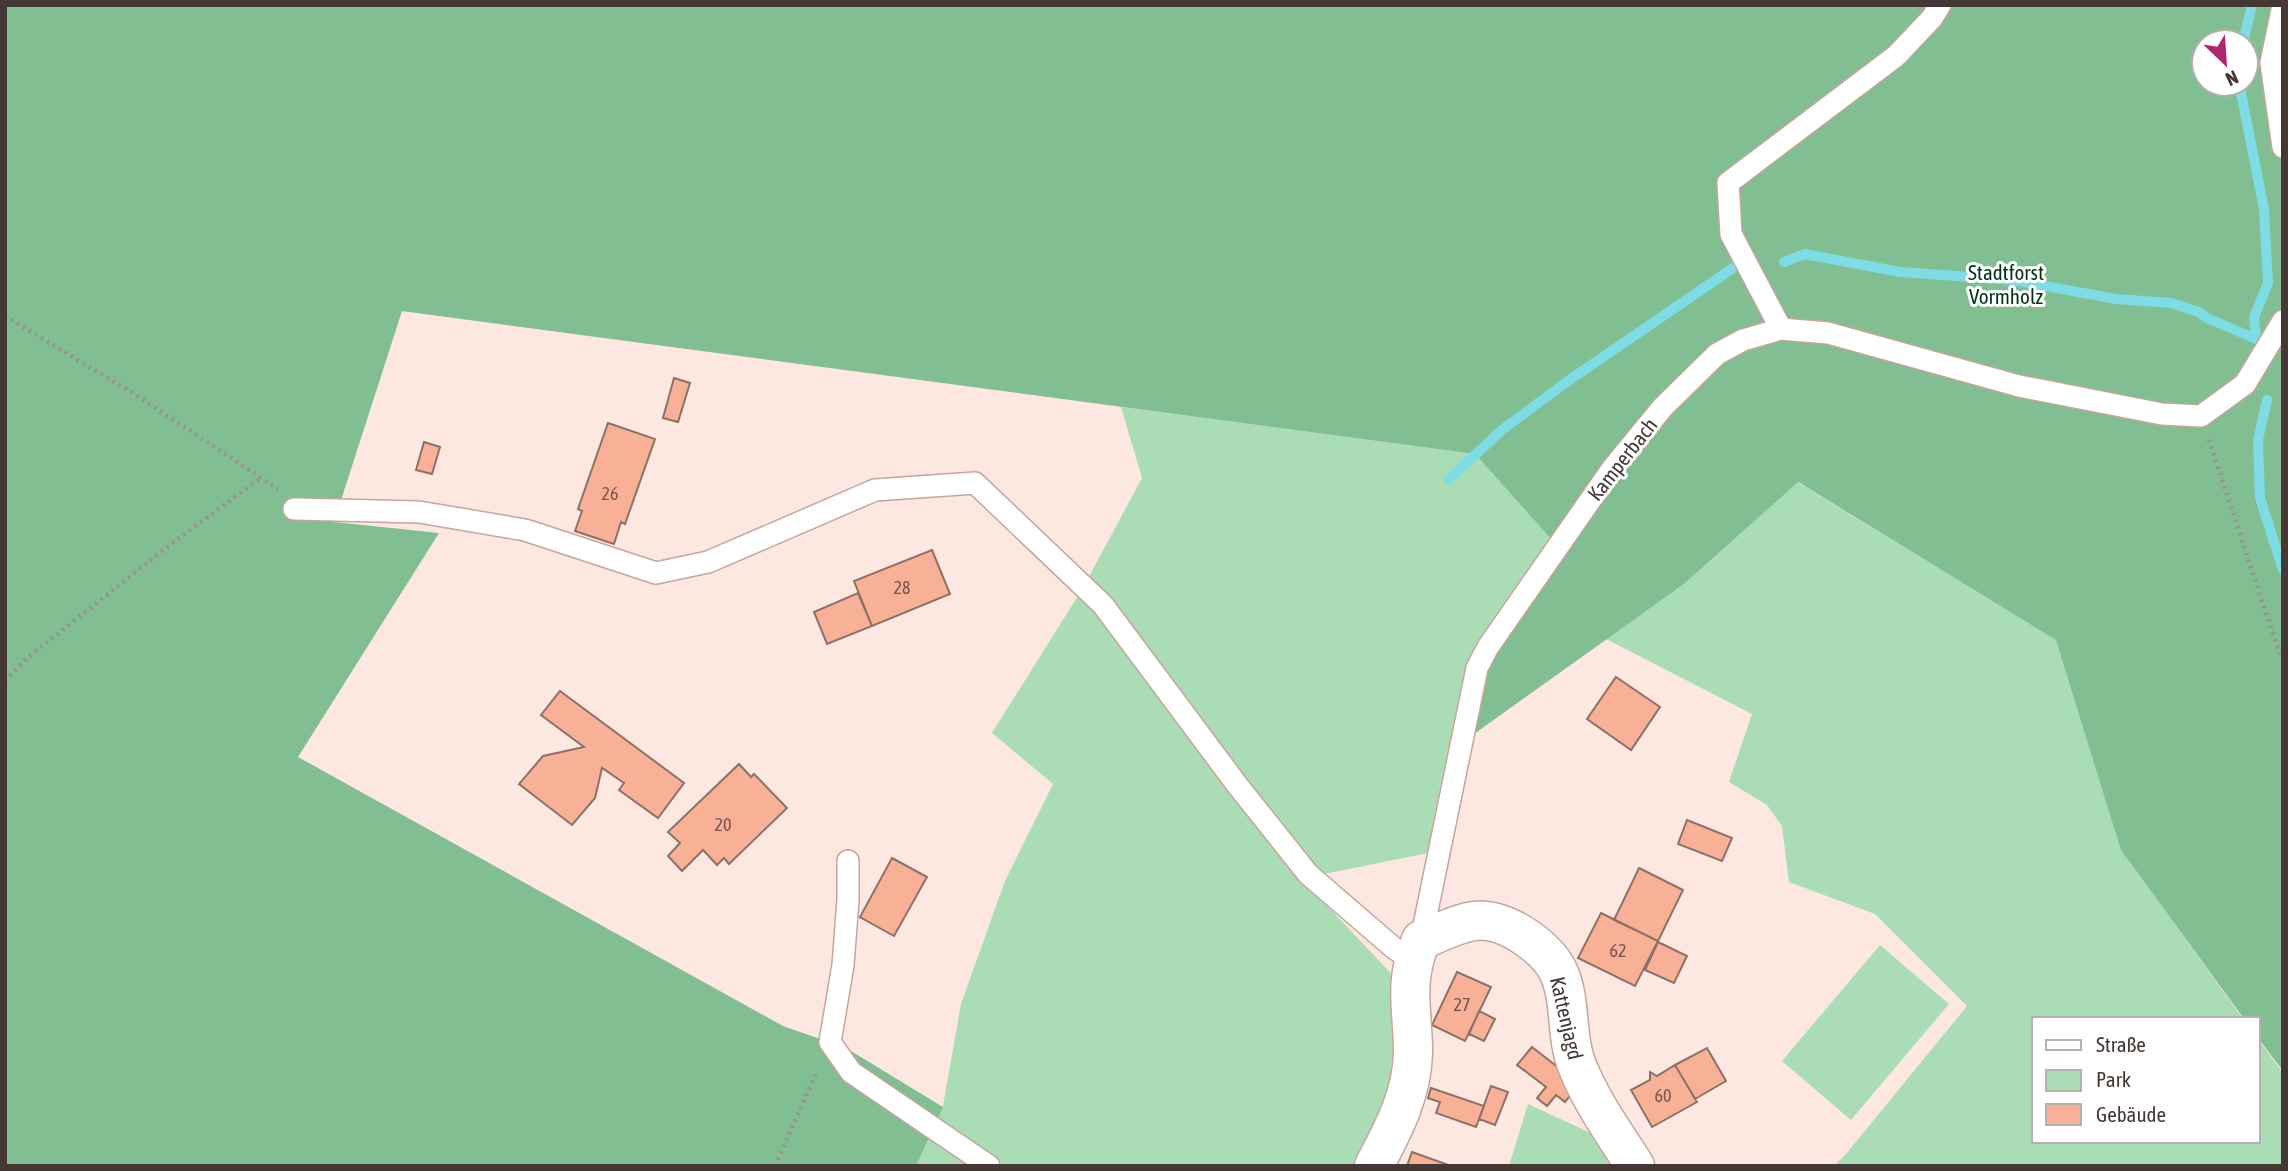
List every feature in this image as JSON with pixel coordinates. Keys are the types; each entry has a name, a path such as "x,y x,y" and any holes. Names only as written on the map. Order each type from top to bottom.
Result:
{"street":[{"name":"Kattenjagd","path":"1417,950 1467,923 1487,921 1529,939 1547,955 1559,974 1566,1003 1569,1038 1577,1068 1635,1166"},
{"name":"Kamperbach","path":"1374,1166 1399,1118 1409,1087 1413,1055 1409,982 1417,950"}],"lane":[{"path":"1781,329 1731,234 1728,183 1896,56 1932,19 1940,5"},
{"path":"2283,5 2271,63 2283,147"},
{"path":"2201,416 2245,384 2283,321"},
{"name":"Kamperbach","path":"1417,950 1477,668 1488,647 1612,469 1663,407 1717,354 1743,340 1781,329 1828,333 2019,386 2162,414 2201,416"},
{"path":"294,509 419,512 525,530 656,573 708,562 875,490 975,483 1103,605 1308,874 1395,949 1417,950"},
{"path":"848,861 843,965 830,1042 851,1072 989,1166"}],"path":[{"path":"5,316 136,396 261,478 171,544 26,659 5,681"},
{"path":"2201,416 2276,643 2283,657"},
{"path":"775,1166 830,1042"}],"green space":[{"name":"Stadtforst Vormholz","path":"5,5 2283,5 2283,1071 2260,1041 2260,1017 2243,1017 2121,850 2056,640 1798,482 1684,584 1467,739 1486,668 1562,551 1475,454 402,311 334,522 439,533 298,757 783,1026 846,1048 943,1107 916,1166 5,1166"},
{"path":"1121,407 1475,454 1554,542 1467,671 1461,687 1453,748 1433,852 1314,876 1086,582 1142,478"},
{"path":"1797,482 2057,640 2122,851 2242,1017 2032,1017 2032,1143 2260,1143 2260,1042 2283,1073 2283,1166 1834,1166 1967,1006 1875,914 1789,882 1782,826 1767,805 1729,782 1752,714 1606,639 1683,585"},
{"path":"1081,591 1300,877 1401,984 1407,1057 1366,1166 1001,1166 938,1118 943,1106 961,1004 1005,881 1053,784 992,733"},
{"path":"1880,945 1949,1004 1851,1120 1782,1061"},
{"path":"1528,1104 1606,1140 1623,1166 1509,1166"},
{"path":"929,1136 974,1166 916,1166"}],"building":[{"path":"674,378 690,383 678,422 663,418"},
{"path":"608,423 655,439 625,524 621,522 614,544 575,531 582,511 578,509"},
{"path":"424,442 440,447 432,474 416,470"},
{"path":"932,550 950,594 872,626 854,581"},
{"path":"858,593 872,626 827,644 814,612"},
{"path":"1616,677 1660,707 1631,750 1587,719"},
{"path":"560,691 684,783 658,818 619,790 624,783 602,768 595,798 572,825 519,784 543,756 584,747 541,715"},
{"path":"739,764 751,777 754,774 787,808 729,864 724,858 717,865 703,850 682,871 668,856 680,843 668,832"},
{"path":"1687,820 1732,838 1722,861 1678,844"},
{"path":"892,858 927,877 894,936 860,917"},
{"path":"1639,868 1683,890 1658,941 1614,920"},
{"path":"1601,913 1658,941 1635,986 1578,958"},
{"path":"1658,942 1687,956 1674,983 1645,970"},
{"path":"1457,972 1491,987 1465,1041 1432,1025"},
{"path":"1479,1011 1495,1019 1484,1041 1469,1034"},
{"path":"1532,1047 1569,1076 1575,1089 1565,1102 1556,1095 1547,1106 1537,1098 1546,1087 1517,1065"},
{"path":"1707,1048 1726,1081 1695,1099 1675,1065"},
{"path":"1675,1065 1697,1102 1652,1127 1631,1090 1650,1080 1650,1072 1657,1076"},
{"path":"1491,1086 1508,1092 1495,1125 1479,1119"},
{"path":"1431,1088 1484,1106 1476,1127 1436,1113 1440,1102 1428,1098"},
{"path":"1412,1152 1451,1166 1407,1166"}],"waterway":[{"name":"Kamperbach","path":"2246,28 2252,5"},
{"path":"1784,262 1805,254 1900,272 2012,280 2116,299 2171,303 2199,312 2256,339 2254,317 2268,283 2264,209 2242,98"},
{"path":"1449,479 1503,429 1733,268"},
{"name":"Kamperbach","path":"2267,400 2258,440 2260,498 2283,570"}]}
